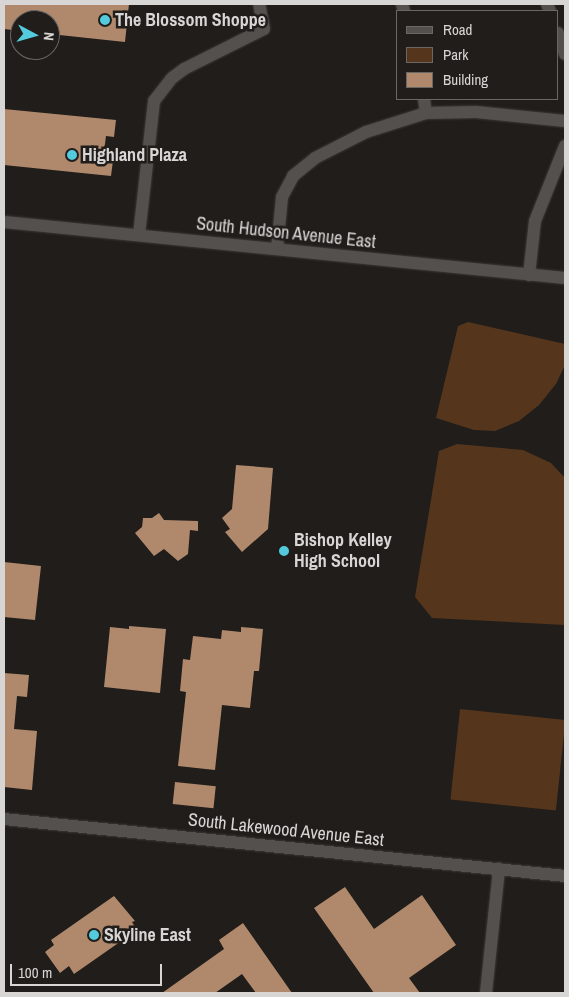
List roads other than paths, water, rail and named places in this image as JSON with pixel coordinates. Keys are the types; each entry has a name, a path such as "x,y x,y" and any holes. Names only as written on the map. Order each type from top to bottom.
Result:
{"street":[{"path":"139,235 154,101 172,78 184,70 264,29 258,4"},
{"path":"559,36 565,54"},
{"path":"424,100 426,113"},
{"path":"277,249 282,197 286,186 302,166 366,132 426,113 476,112 565,121"},
{"path":"529,275 535,221 565,146"},
{"name":"South Hudson Avenue East","path":"4,222 565,278"},
{"name":"South Lakewood Avenue East","path":"4,819 565,876"},
{"path":"486,993 499,869"}],"place":[{"name":"The Blossom Shoppe","path":"105,20"},
{"name":"Highland Plaza","path":"72,155"},
{"name":"Bishop Kelley High School","path":"284,551"},
{"name":"Skyline East","path":"94,935"}]}
